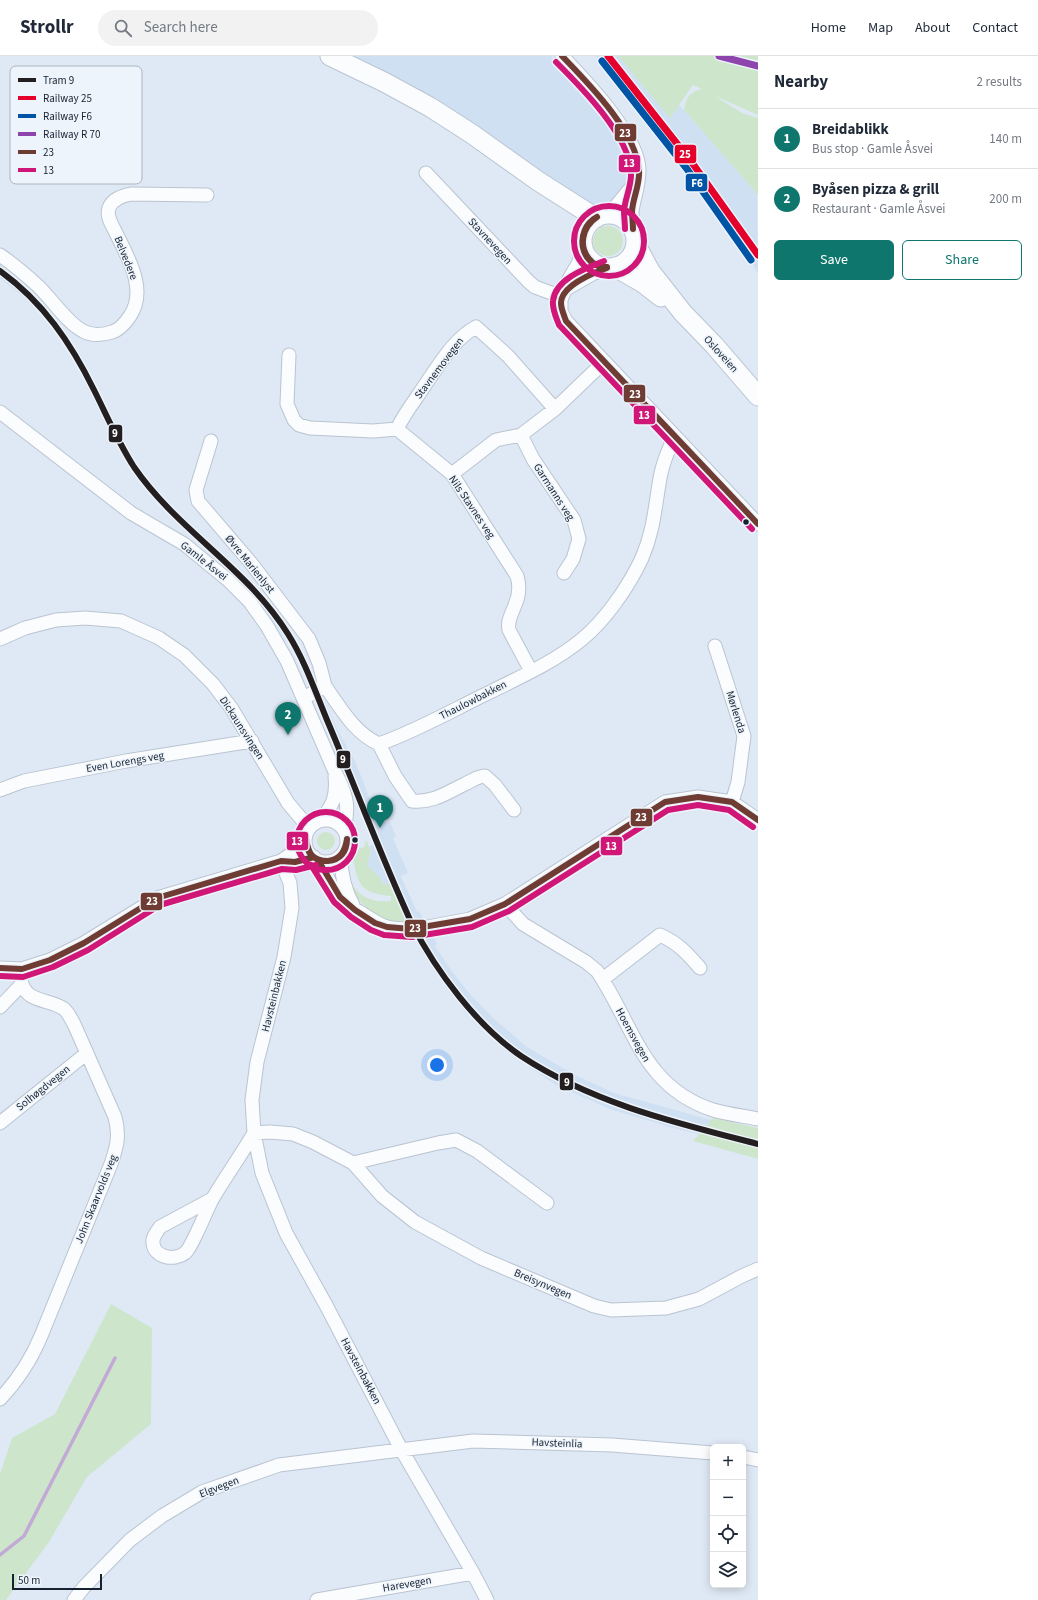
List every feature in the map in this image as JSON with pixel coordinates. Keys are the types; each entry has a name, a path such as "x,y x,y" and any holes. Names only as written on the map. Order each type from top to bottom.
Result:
{"highway":[{"path":"330,56 384,82 430,107 472,134 538,181 600,216"},
{"path":"538,181 576,222 582,244 586,256 592,262 599,266 611,268 629,259 633,252 634,237 628,223 622,218 613,215 600,216 589,223 584,231 582,244"},
{"name":"Osloveien","path":"634,237 650,271 683,313 714,345 758,396"},
{"name":"Osloveien","path":"611,268 643,282 683,313"}],"street":[{"name":"Osloveien","path":"562,56 593,90 629,140 635,151 639,171 632,212 634,237"},
{"name":"Stavnevegen","path":"426,173 529,282 535,287 564,293"},
{"path":"600,216 616,206 638,179"},
{"name":"Belvedere","path":"0,255 38,286 76,327 90,334 108,334 115,331 128,319 133,312 137,295 137,284 134,274 110,221 108,209 112,203 123,196 131,194 207,194"},
{"path":"582,244 579,262 569,279 564,293 561,311 566,321 758,524"},
{"path":"564,293 592,274 611,268"},
{"name":"Stavnemovegen","path":"397,429 403,416 452,347 468,332 476,327 508,356 555,409"},
{"path":"289,355 287,404 294,420 299,425 310,428 357,430 397,429"},
{"path":"452,474 496,440 521,435 555,409 604,362"},
{"name":"Gamle Åsvei","path":"0,412 131,513 184,544 228,580 250,602 267,626 287,661 342,787 346,798 347,808 344,829"},
{"name":"Nils Stavnes veg","path":"397,429 452,474 517,576 519,584 516,605 508,624 509,630 531,671"},
{"name":"Garmanns veg","path":"521,435 533,459 574,520 579,539 573,559 564,573"},
{"name":"Thaulowbakken","path":"379,744 409,732 531,671 581,641 594,628 628,583 642,559 652,534 661,473 667,453 675,436"},
{"name":"Øvre Marienlyst","path":"211,441 196,490 198,501 251,563 309,639 325,686"},
{"name":"Dickaunsvingen","path":"0,640 25,628 56,620 85,618 120,621 159,638 184,655 213,684 232,709 307,834"},
{"name":"Mørlenda","path":"716,646 744,736 738,782 732,802"},
{"path":"304,698 325,686 354,726 368,740 379,744 395,776 412,801 431,800 475,778 486,776 495,785 514,810"},
{"name":"Even Lorengs veg","path":"0,790 24,781 118,763 252,741"},
{"name":"Gamle Åsvei","path":"321,820 331,808 334,799 335,772"},
{"path":"428,927 470,919 505,904 665,802 698,797 732,802 758,820"},
{"path":"0,968 22,969 50,960 84,943 157,898 281,861 291,854 316,822 321,820 331,820 336,822 344,829 347,840 344,851 337,859 327,862 316,859 295,862 281,861"},
{"path":"307,834 308,851 325,870 340,897 375,923 386,927 409,929"},
{"path":"341,856 341,872 343,881 348,896 356,910"},
{"name":"Havsteinbakken","path":"281,861 290,883 292,908 284,957 257,1062 252,1100 254,1133 262,1173 286,1233 327,1307 401,1449 487,1600"},
{"name":"Hoemsvegen","path":"505,904 524,924 586,962 597,971 603,979 651,1068 676,1092 700,1105 714,1110 758,1118"},
{"path":"603,979 660,935 678,945 700,968"},
{"path":"0,1007 22,984 22,969"},
{"name":"John Skaarvolds veg","path":"0,1399 26,1367 36,1348 111,1164 117,1145 118,1131 115,1117 87,1053 74,1024 65,1010 59,1006 34,999 22,984"},
{"name":"Solhøgdvegen","path":"0,1123 87,1053"},
{"name":"Breisynvegen","path":"254,1133 270,1132 293,1134 313,1142 353,1164 382,1196 415,1222 481,1258 594,1306 611,1310 666,1308 699,1299 758,1269"},
{"path":"212,1199 160,1227 155,1235 153,1243 155,1251 162,1256 173,1257 184,1253 191,1244 212,1199 254,1133"},
{"path":"353,1164 456,1140 477,1151 547,1203"},
{"name":"Havsteinlia","path":"401,1449 473,1441 612,1445 710,1453"},
{"name":"Elgvegen","path":"74,1600 84,1587 130,1540 162,1516 202,1492 279,1465 401,1449"},
{"path":"746,1458 758,1460"},
{"name":"Harevegen","path":"317,1600 473,1573"}],"shaded area":[{"path":"343,56 551,56 572,77 605,117 627,149 630,159 631,173 624,189 617,198 596,207"},
{"path":"596,56 632,56 684,110 757,193 758,273 725,222"},
{"path":"0,264 39,299 62,327 83,359 124,443 137,465 158,492 259,592 286,627 308,664 337,729 356,763 379,823 386,821 387,823 390,822 396,836 393,838 408,873 401,876 417,912 419,911 437,944 435,946 451,970 470,994 492,1017 527,1047 573,1074 614,1093 758,1133 758,1149 673,1128 610,1109 556,1085 507,1052 466,1013 437,975 419,947 401,915 403,914 390,883 384,885 379,877 367,865 371,851 369,846 375,844 310,683 293,650 263,607 228,570 183,529 152,496 131,468 112,438 71,354 50,323 28,301 0,278"}],"green space":[{"path":"618,56 758,56 758,115 715,96 742,113 758,118 758,195 684,110 687,98 694,92 702,89 693,85 670,118"},
{"path":"608,226 619,230 623,241 619,252 608,256 597,252 593,241 597,230"},
{"path":"322,832 330,832 335,837 333,848 330,850 322,850 317,845 317,837"},
{"path":"366,841 371,851 367,865 379,877 384,885 390,883 404,914 402,915 406,923 396,922 372,912 359,900 349,884 371,900 391,901 391,896 373,893 367,890 359,882 353,858 360,847 362,849 366,844 364,842"},
{"path":"713,1118 758,1128 758,1159 693,1141"},
{"path":"111,1304 152,1328 151,1424 87,1477 49,1542 6,1600 0,1600 0,1474 12,1438 55,1414"}],"waterway":[{"path":"0,1555 24,1536 115,1358"}],"tunnel":[{"path":"409,929 428,927"}],"tram line":[{"name":"9","path":"0,271 30,296 54,324 76,356 128,458 151,490 253,589 272,611 288,634 300,655 309,676 379,848 412,924 445,979 459,996 505,1044 521,1056 576,1087 635,1110 758,1144"}],"rail line":[{"name":"25","path":"608,56 693,164 758,255"},
{"name":"F6","path":"602,61 687,169 751,260"}],"transit line":[{"name":"23","path":"562,56 610,109 630,140 636,156 639,171 632,211 633,229"},
{"path":"719,56 758,66"},
{"name":"13","path":"556,62 602,112 622,143 628,158 631,172 624,211 625,229"},
{"name":"13","path":"609,206 628,212 638,222 644,241 638,260 628,270 609,276 590,270 580,260 574,241 580,222 590,212 609,206"},
{"name":"23","path":"597,217 592,221 585,232 583,238 584,250 592,262 597,265 607,267"},
{"name":"23","path":"597,217 589,223 585,230 582,239 583,247 586,255 591,261 598,266 607,267"},
{"name":"13","path":"604,261 572,275 559,286 553,301 554,313 559,325 752,529"},
{"name":"23","path":"607,268 579,281 566,291 562,297 561,303 566,321 758,524"},
{"name":"23","path":"318,860 340,897 355,910 375,923 387,927 411,929 470,919 505,904 665,802 698,797 732,802 758,820"},
{"name":"13","path":"311,865 334,902 351,917 371,930 384,935 412,937 472,927 509,911 668,810 698,805 729,810 753,827"},
{"name":"13","path":"326,812 337,814 350,825 353,830 355,841 353,852 342,865 337,868 326,870 315,868 302,857 299,852 297,841 299,830 310,817 315,814 326,812"},
{"name":"23","path":"306,838 308,848 312,855 318,860 328,861"},
{"name":"23","path":"306,838 307,848 311,855 319,860 328,861"},
{"name":"23","path":"328,861 336,859 342,854 346,848 347,839"},
{"name":"23","path":"328,861 342,854 347,839"},
{"name":"23","path":"0,968 22,969 50,960 84,943 157,898 281,861 295,862 314,857"},
{"name":"13","path":"0,976 23,977 53,967 88,950 160,905 282,869 296,870 316,865"}],"place":[{"name":"Byåsen pizza & grill","path":"288,735"},
{"name":"Breidablikk","path":"380,828"}]}
